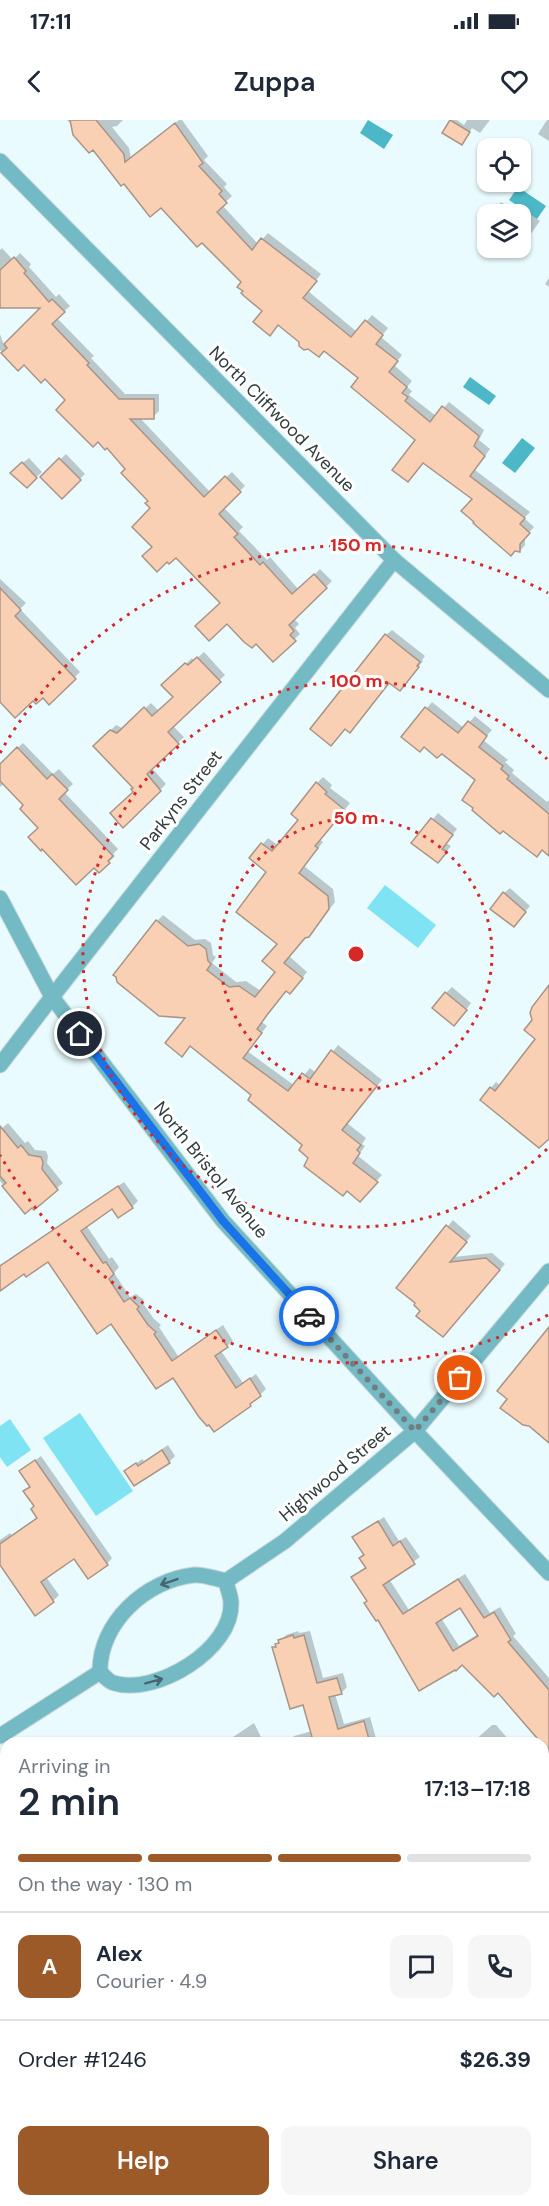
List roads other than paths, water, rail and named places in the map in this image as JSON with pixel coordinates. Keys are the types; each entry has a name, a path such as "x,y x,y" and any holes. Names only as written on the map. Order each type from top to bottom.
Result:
{"street":[{"name":"North Cliffwood Avenue","path":"0,161 394,560 549,690"},
{"name":"Parkyns Street","path":"0,1065 394,560"},
{"name":"North Bristol Avenue","path":"0,898 52,997 223,1221 415,1431 549,1573"},
{"name":"Highwood Street","path":"226,1581 285,1541 415,1431 549,1271"},
{"path":"196,1575 226,1581 231,1603 228,1621 213,1646 190,1665 165,1678 141,1684 114,1683 100,1672 100,1657 116,1621 152,1588 172,1580 196,1575"},
{"path":"0,1736 100,1672"}]}
